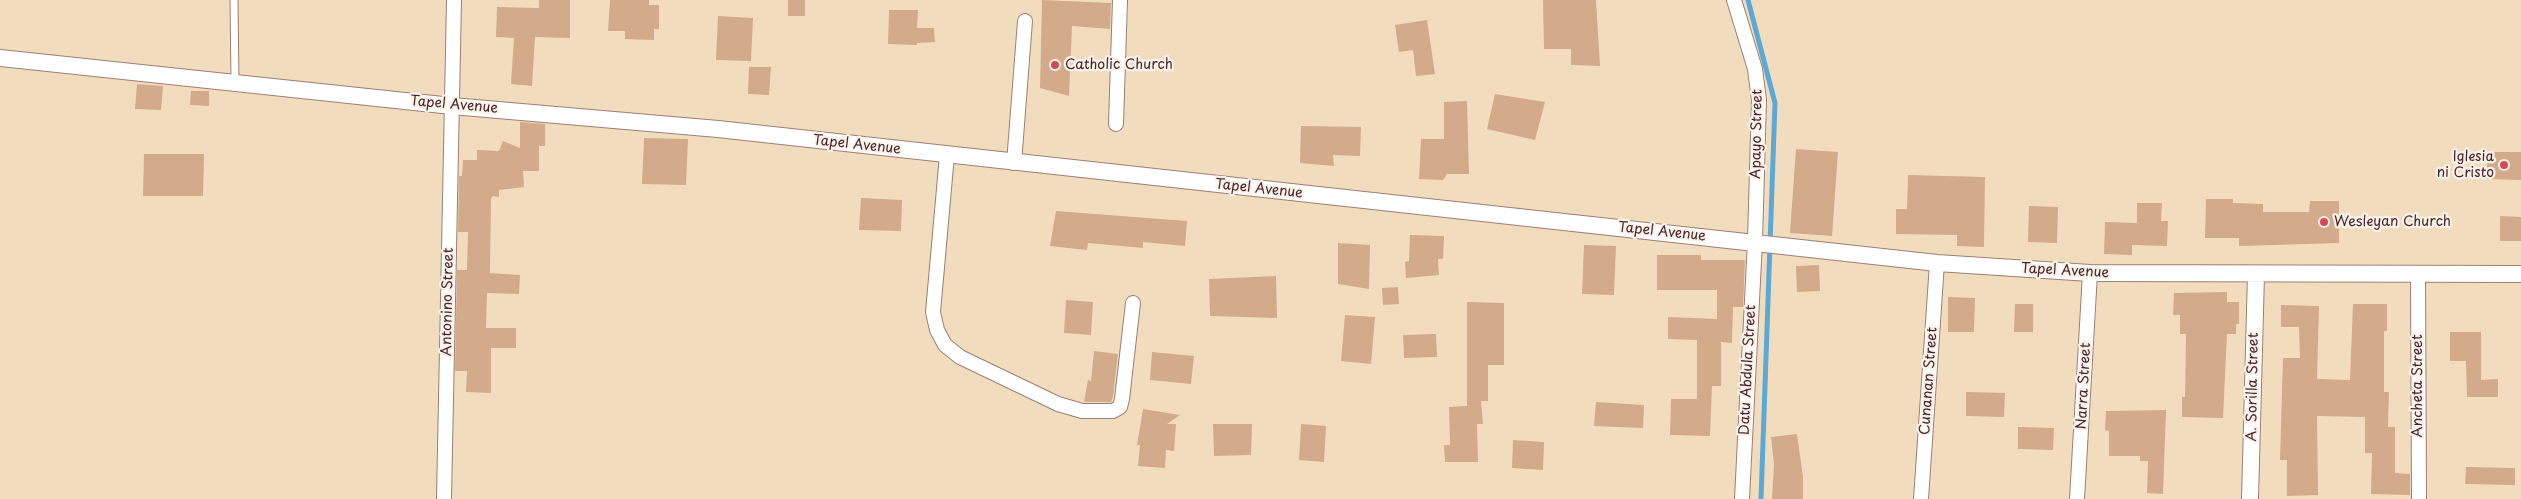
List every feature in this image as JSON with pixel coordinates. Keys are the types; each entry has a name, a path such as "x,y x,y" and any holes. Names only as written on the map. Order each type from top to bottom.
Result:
{"street":[{"name":"Antonino Street","path":"444,499 454,0"},
{"path":"1116,124 1120,0"},
{"name":"Apayo Street","path":"1734,0 1758,83 1755,241"},
{"path":"1014,162 1026,21"},
{"name":"Tapel Avenue","path":"0,58 452,106 718,129 1755,241 1937,263 2090,273 2521,274"},
{"path":"947,155 933,312 937,330 945,345 960,357 1058,404 1082,411 1113,411 1120,407 1122,399 1133,303"},
{"name":"Datu Abdula Street","path":"1742,499 1755,241"},
{"name":"Cunanan Street","path":"1921,499 1937,263"},
{"name":"Narra Street","path":"2077,499 2090,273"},
{"name":"Ancheta Street","path":"2418,273 2419,499"},
{"name":"A. Sorilla Street","path":"2250,499 2256,274"}],"lane":[{"path":"234,0 234,83"}],"building":[{"path":"539,0 570,0 570,38 535,37 532,86 511,84 514,38 496,37 497,7 539,8"},
{"path":"610,0 649,0 649,5 659,5 659,29 654,29 654,40 625,39 625,31 608,31"},
{"path":"788,0 805,0 805,16 788,16"},
{"path":"1042,0 1111,3 1110,29 1072,26 1069,96 1040,88"},
{"path":"1543,0 1596,0 1600,66 1571,65 1571,49 1544,49"},
{"path":"889,10 918,10 917,28 934,28 935,42 917,43 917,45 888,44"},
{"path":"718,16 753,18 751,61 716,60"},
{"path":"1427,20 1435,74 1416,76 1413,50 1399,52 1395,25"},
{"path":"749,67 771,67 769,95 748,94"},
{"path":"137,84 163,86 161,110 135,109"},
{"path":"191,91 209,91 209,106 190,105"},
{"path":"1495,94 1545,102 1535,140 1487,129"},
{"path":"1467,101 1469,174 1447,174 1443,180 1419,179 1421,139 1444,139 1444,102"},
{"path":"520,122 545,124 545,146 539,146 539,171 523,171 524,187 499,190 499,197 493,196 491,199 490,273 520,275 519,294 487,293 486,328 516,328 516,348 491,348 491,393 466,392 467,371 455,371 457,270 467,270 468,232 458,232 459,176 462,176 463,160 477,160 477,150 499,151 503,141 520,148"},
{"path":"1301,126 1361,127 1360,156 1333,155 1334,166 1300,163"},
{"path":"644,138 688,139 686,185 642,184"},
{"path":"1796,149 1838,152 1832,236 1790,233"},
{"name":"Iglesia ni Cristo","path":"2487,152 2521,152 2521,180 2487,179"},
{"path":"144,154 204,154 203,196 143,196"},
{"path":"1908,175 1985,177 1984,247 1957,246 1957,235 1896,234 1896,209 1907,209"},
{"path":"861,198 902,200 901,231 859,230"},
{"path":"2206,199 2233,199 2233,203 2263,204 2263,212 2309,212 2310,201 2339,201 2339,243 2239,246 2239,238 2205,238"},
{"path":"2137,203 2162,203 2161,221 2168,221 2167,246 2132,245 2132,255 2104,254 2105,222 2137,223"},
{"path":"2029,206 2058,207 2057,243 2028,242"},
{"path":"1056,211 1187,221 1185,246 1143,242 1143,248 1088,243 1087,250 1050,246"},
{"path":"2500,216 2521,217 2521,241 2500,241"},
{"path":"1410,235 1444,236 1443,259 1438,259 1439,275 1406,278 1405,262 1409,261"},
{"path":"1338,243 1370,245 1369,289 1338,284"},
{"path":"1584,245 1616,246 1614,295 1582,294"},
{"path":"1657,255 1701,255 1701,260 1745,260 1743,307 1733,307 1732,343 1721,342 1721,386 1712,386 1710,436 1670,435 1671,399 1697,399 1697,340 1668,339 1668,317 1717,319 1717,290 1657,290"},
{"path":"1819,265 1820,291 1797,292 1796,266"},
{"path":"1276,276 1277,318 1210,316 1209,279"},
{"path":"1398,287 1399,304 1383,305 1382,288"},
{"path":"2227,292 2227,302 2239,302 2239,324 2236,324 2236,334 2227,334 2223,418 2182,417 2182,397 2185,397 2186,334 2180,334 2180,315 2173,315 2174,293"},
{"path":"1948,297 1975,298 1974,332 1948,332"},
{"path":"1066,300 1093,302 1091,335 1064,333"},
{"path":"1467,302 1504,303 1504,365 1488,365 1488,401 1481,401 1483,424 1477,424 1478,462 1445,462 1444,445 1450,445 1449,407 1467,406"},
{"path":"2015,304 2033,304 2033,332 2014,332"},
{"path":"2353,304 2387,304 2387,331 2384,331 2384,392 2389,392 2388,427 2395,427 2395,473 2410,474 2410,495 2371,494 2372,453 2365,453 2365,417 2317,416 2318,495 2287,496 2287,460 2280,460 2283,358 2300,358 2299,327 2281,327 2281,305 2319,306 2317,379 2350,380"},
{"path":"1345,315 1375,317 1371,364 1341,361"},
{"path":"2450,332 2481,332 2481,380 2498,379 2498,397 2467,397 2466,361 2450,361"},
{"path":"1436,334 1437,357 1404,358 1403,335"},
{"path":"1094,351 1118,354 1111,402 1084,402 1088,380 1091,381"},
{"path":"1152,352 1194,356 1191,384 1150,380"},
{"path":"1966,392 2005,393 2004,417 1966,416"},
{"path":"1596,402 1644,405 1643,428 1594,426"},
{"path":"1143,409 1180,415 1167,424 1176,424 1174,451 1166,450 1165,468 1138,466 1140,445 1137,445"},
{"path":"2166,410 2163,494 2147,493 2148,461 2140,461 2140,456 2109,456 2109,431 2105,430 2106,411"},
{"path":"1213,424 1252,424 1251,455 1214,456"},
{"path":"1301,424 1326,426 1324,462 1299,460"},
{"path":"2018,427 2054,428 2053,450 2018,449"},
{"path":"1797,434 1803,477 1803,499 1772,499 1774,465 1771,437"},
{"path":"1513,440 1544,442 1543,470 1512,468"},
{"path":"2466,467 2515,468 2515,485 2465,484"}],"waterway":[{"path":"1748,0 1775,103 1761,499"}],"place":[{"name":"Catholic Church","path":"1055,65"},
{"name":"Iglesia ni Cristo","path":"2504,165"},
{"name":"Wesleyan Church","path":"2324,222"}]}
